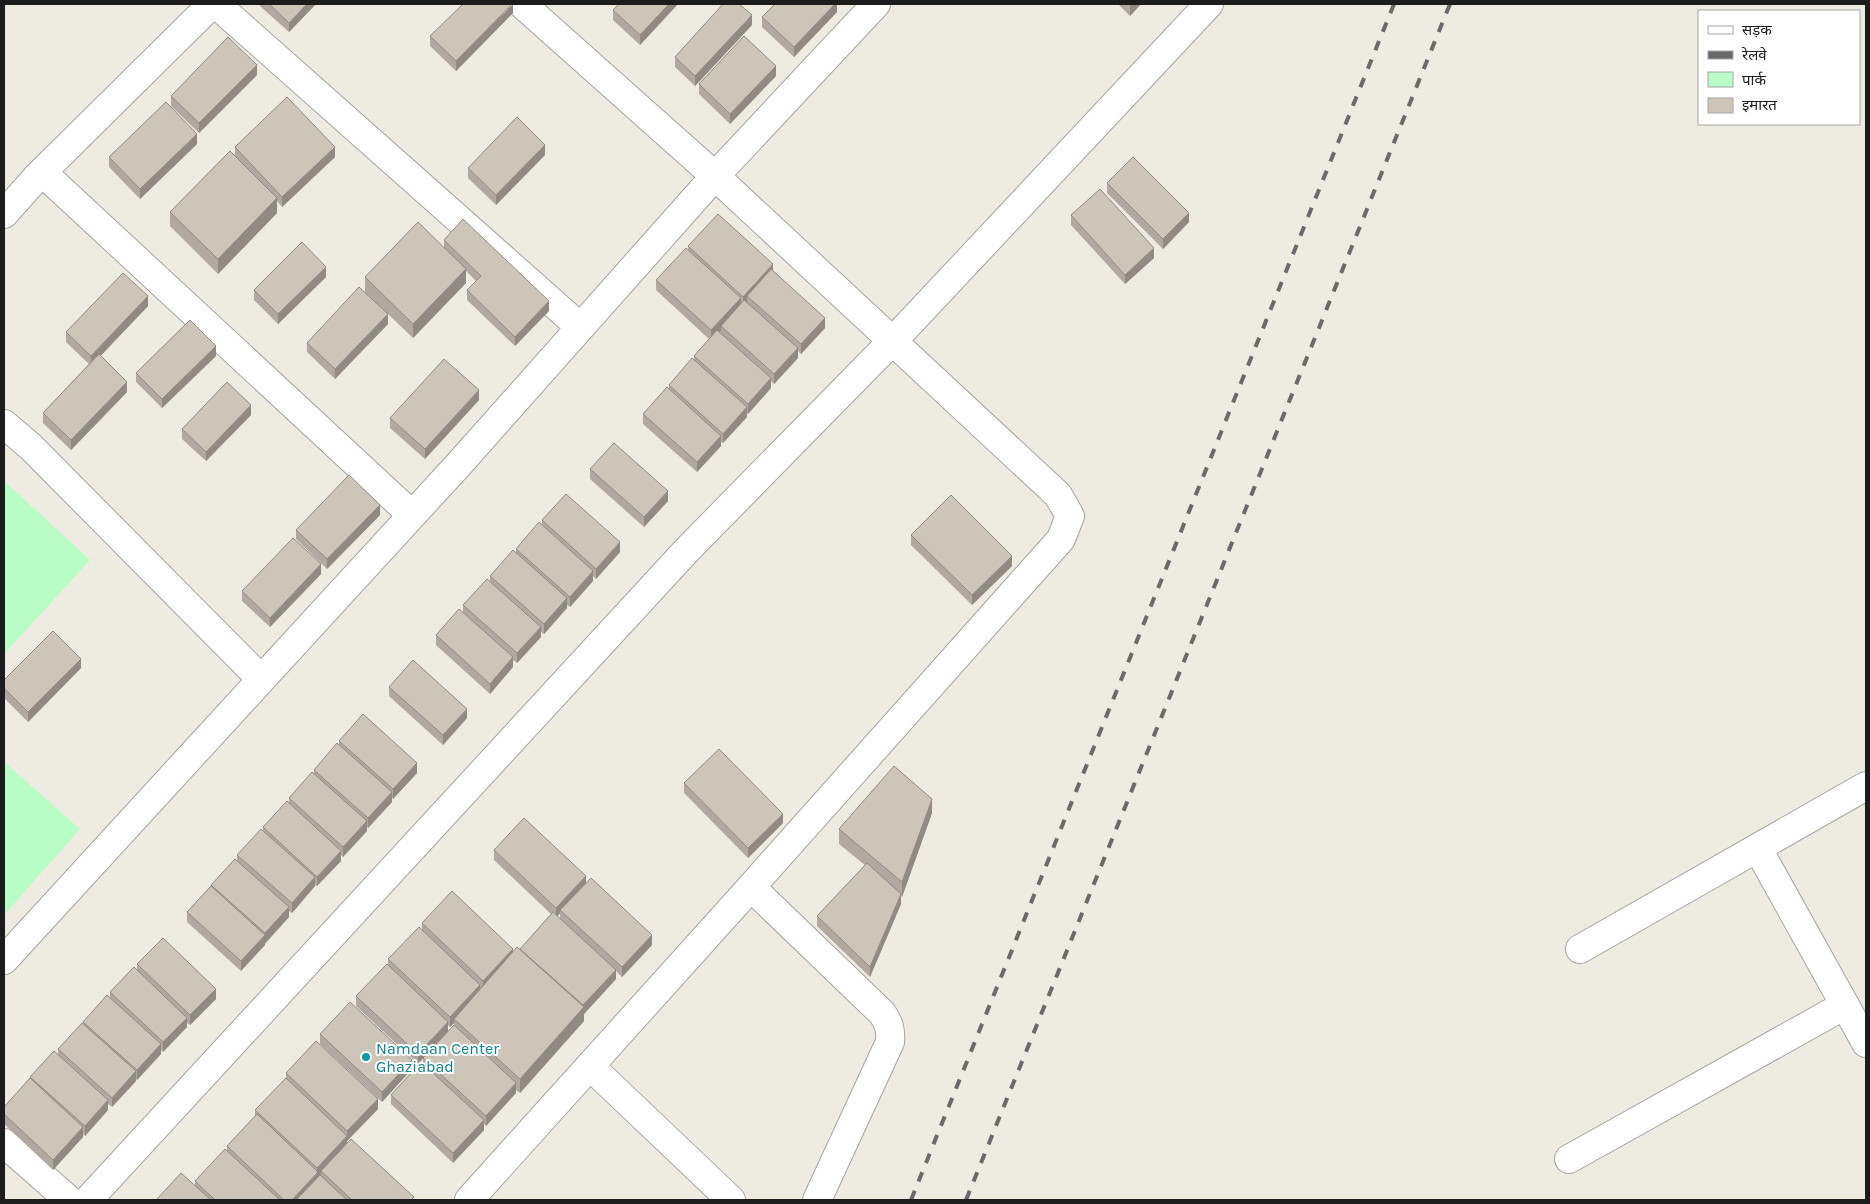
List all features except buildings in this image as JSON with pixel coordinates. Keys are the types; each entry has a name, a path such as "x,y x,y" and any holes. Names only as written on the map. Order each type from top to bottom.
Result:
{"street":[{"path":"4,214 42,172 212,4"},
{"path":"216,4 580,328"},
{"path":"468,1200 751,887 1061,539 1070,516 1058,495 715,176 522,4"},
{"path":"4,960 412,515 715,176 876,4"},
{"path":"88,1200 687,550 892,342 1210,4"},
{"path":"42,172 412,515"},
{"path":"4,424 30,447 261,679"},
{"path":"1580,949 1866,786"},
{"path":"1758,849 1866,1043"},
{"path":"751,887 882,1013 888,1023 890,1032 890,1042 817,1200"},
{"path":"1568,1159 1845,1005"},
{"path":"590,1066 731,1200"},
{"path":"4,1142 69,1200"}],"green space":[{"path":"4,481 90,560 4,654"},
{"path":"4,762 80,829 4,915"}],"railway":[{"path":"911,1200 1394,4"},
{"path":"966,1200 1450,4"}],"place":[{"name":"Namdaan Center Ghaziabad","path":"366,1057"}]}
